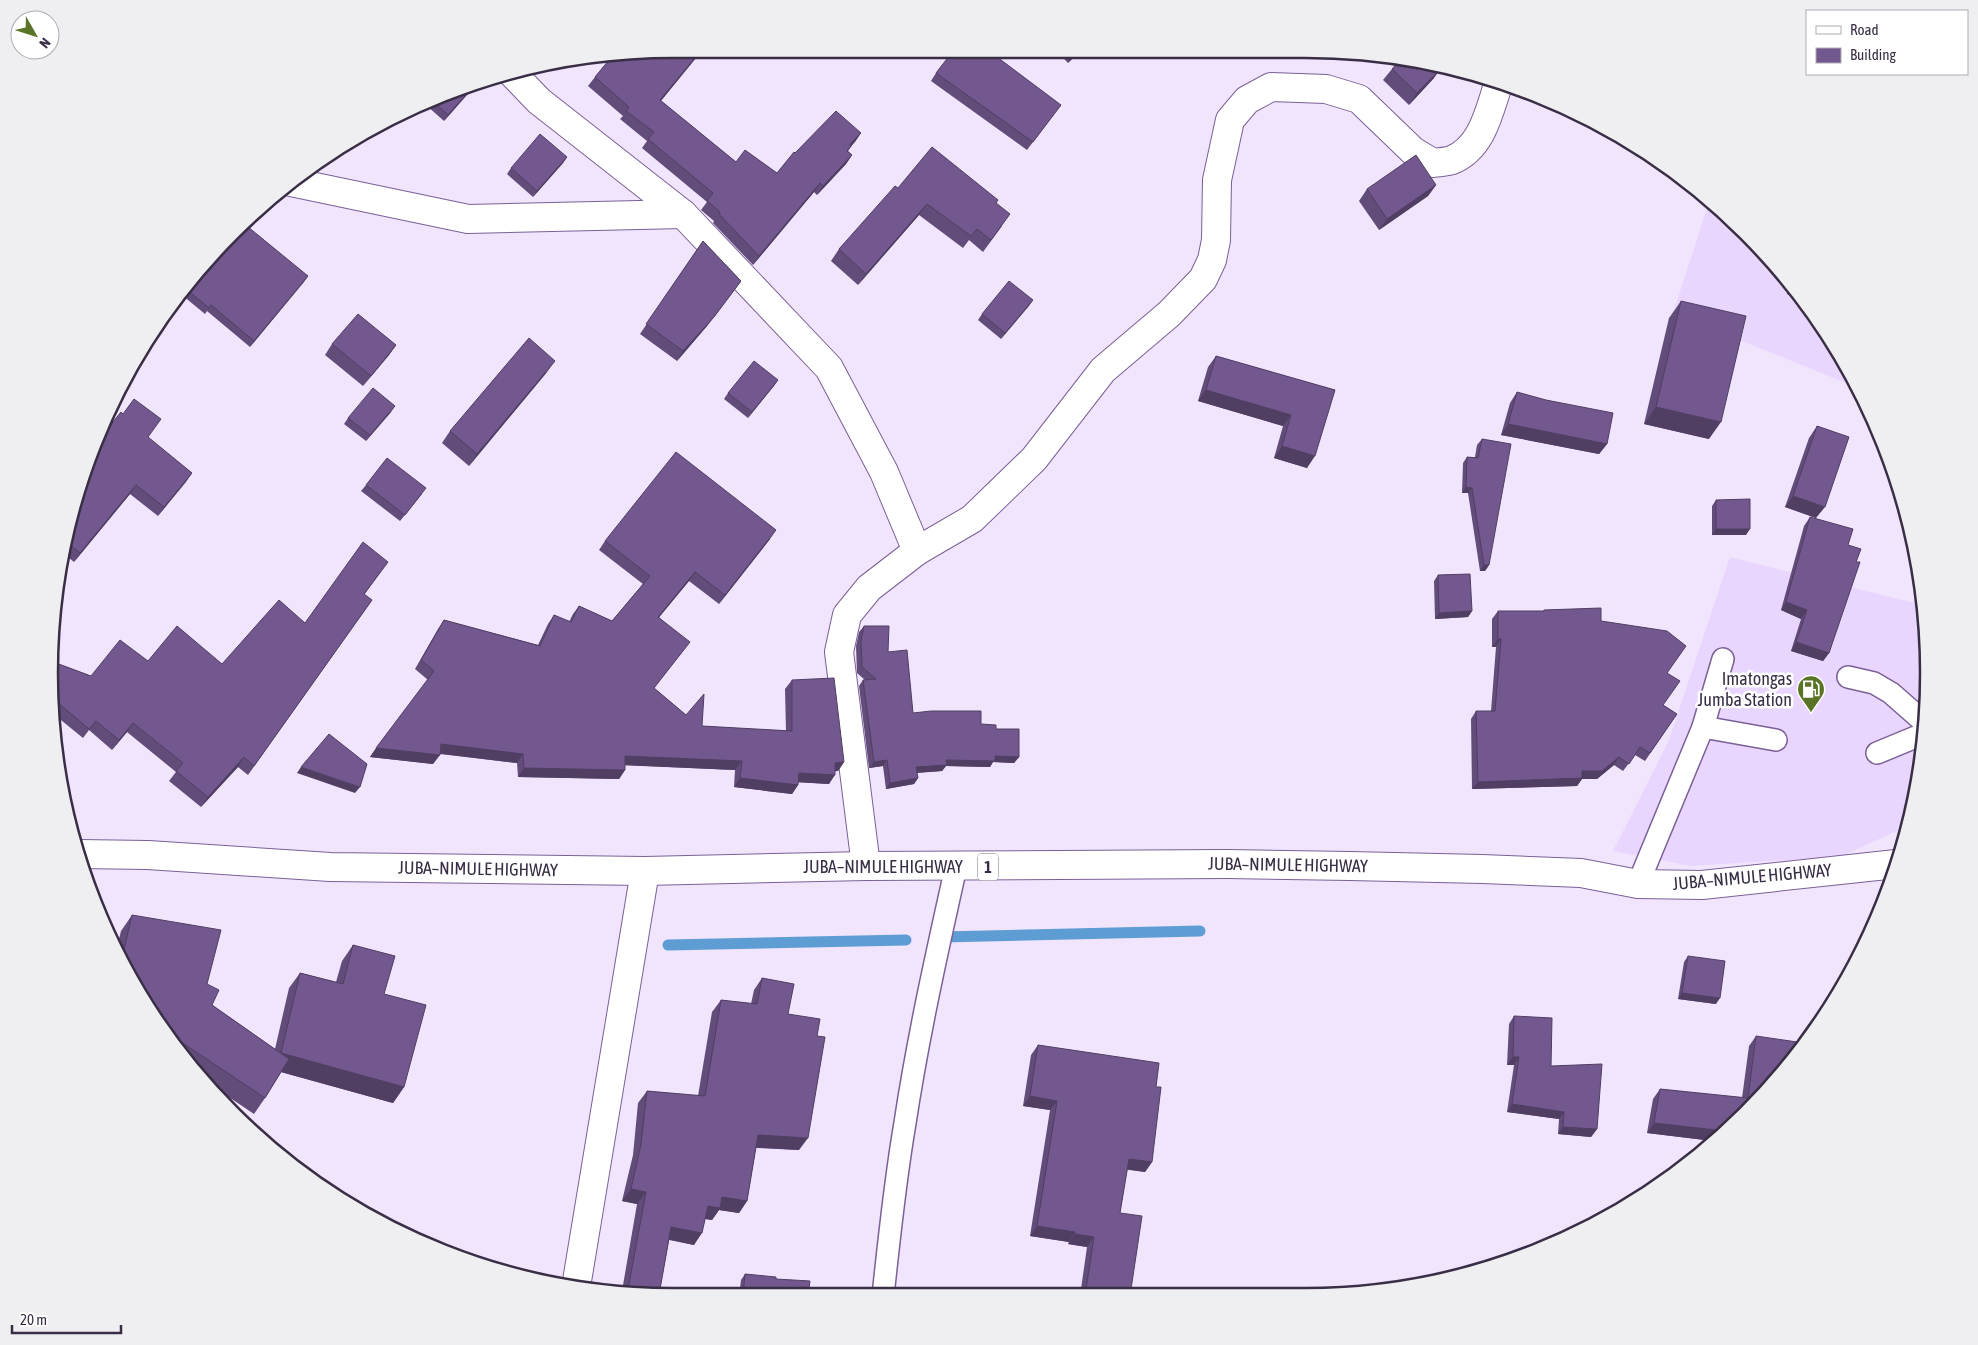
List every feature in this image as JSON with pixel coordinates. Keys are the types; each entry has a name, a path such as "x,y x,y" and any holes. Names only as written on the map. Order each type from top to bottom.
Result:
{"street":[{"path":"517,77 539,101 683,214 829,368 884,472 918,551"},
{"path":"866,866 839,652 847,615 869,588 918,551 972,519 1034,459 1103,370 1169,314 1203,279 1212,260 1216,240 1217,180 1230,120 1246,100 1271,87 1326,89 1359,99 1413,151 1433,163 1452,160 1472,146 1485,126 1497,88"},
{"path":"300,184 468,218 683,214"},
{"name":"JUBA–NIMULE HIGHWAY","path":"85,854 148,854 330,867 645,872 866,866 1226,864 1581,873 1638,884 1702,885 1890,865"},
{"path":"577,1280 645,872"}],"lane":[{"path":"1638,884 1703,727 1722,659"},
{"path":"1848,677 1874,683 1891,693 1919,717"},
{"path":"1703,727 1776,740"},
{"path":"1877,753 1917,737"},
{"path":"884,1288 892,1211 905,1123 931,978 956,867"}],"shaded area":[{"path":"1707,207 1768,267 1793,298 1817,331 1848,384 1673,313"},
{"path":"1730,557 1916,603 1919,632 1919,713 1909,792 1901,829 1840,857 1691,866 1613,851 1669,740"}],"building":[{"path":"695,58 660,100 736,162 745,150 777,173 794,152 836,111 861,133 850,144 851,146 847,151 852,155 823,186 820,183 759,256 719,214 720,212 707,201 713,193 648,139 654,132 626,111 629,107 595,77 608,61"},
{"path":"948,58 998,58 1061,105 1033,142 936,73"},
{"path":"1396,65 1437,72 1417,93 1392,69"},
{"path":"468,93 448,115 436,104"},
{"path":"540,134 567,157 537,191 511,168"},
{"path":"932,147 998,200 996,203 1010,214 991,240 977,229 971,236 927,204 866,274 839,249 895,186 898,188"},
{"path":"1416,155 1436,185 1387,219 1367,189"},
{"path":"249,228 308,276 254,341 211,305 209,308 190,292 210,267"},
{"path":"703,241 741,281 714,317 683,351 646,324"},
{"path":"1009,281 1033,300 1005,333 982,314"},
{"path":"1681,301 1746,316 1721,422 1656,407"},
{"path":"358,314 396,345 371,376 332,344"},
{"path":"529,338 555,361 477,454 450,431"},
{"path":"1216,356 1335,390 1315,456 1282,446 1291,415 1206,390"},
{"path":"754,361 778,380 752,412 728,393"},
{"path":"373,388 395,406 370,435 348,418"},
{"path":"1517,392 1546,400 1613,413 1607,444 1508,424"},
{"path":"134,399 161,419 148,437 192,473 164,507 136,485 80,553 71,546 78,513 104,437 108,428 121,412 123,414"},
{"path":"1817,426 1849,437 1825,507 1793,496"},
{"path":"1482,439 1511,444 1489,565 1484,565 1472,488 1466,487 1467,457 1478,458"},
{"path":"676,452 776,530 725,595 695,572 658,617 690,642 654,688 686,715 704,694 702,726 792,731 792,680 834,678 844,762 835,763 835,775 799,773 798,785 740,778 742,761 625,756 625,770 524,768 523,754 441,744 440,755 376,748 434,671 421,660 444,620 540,646 554,615 571,622 579,606 612,621 650,576 605,541"},
{"path":"387,458 426,488 405,515 366,485"},
{"path":"1750,499 1750,529 1716,529 1716,500"},
{"path":"1810,517 1853,529 1848,545 1861,549 1856,562 1860,562 1829,653 1796,642 1807,610 1786,602"},
{"path":"363,542 388,562 364,594 372,600 254,766 244,757 208,797 176,771 183,763 133,723 119,740 96,721 89,729 59,703 58,664 91,676 120,640 148,661 177,626 222,664 279,600 305,623"},
{"path":"1470,574 1472,611 1439,613 1438,575"},
{"path":"1601,608 1601,621 1667,631 1686,646 1667,673 1680,681 1663,705 1677,714 1650,753 1640,747 1629,764 1619,757 1602,771 1582,771 1582,778 1478,782 1476,711 1495,711 1501,639 1498,639 1498,611"},
{"path":"864,626 889,626 888,652 907,650 913,713 981,711 981,724 996,725 996,729 1019,729 1019,757 995,756 995,761 946,760 947,765 916,767 918,778 890,783 887,760 874,762 863,680 876,679 862,667 861,640"},
{"path":"329,734 367,764 360,787 301,767"},
{"path":"132,915 221,930 207,984 219,990 212,1005 289,1059 265,1098 182,1042 161,1014 124,950"},
{"path":"353,945 395,956 384,994 426,1005 404,1087 281,1053 300,973 343,984"},
{"path":"1688,956 1725,961 1720,998 1682,993"},
{"path":"762,978 794,984 788,1014 820,1019 817,1036 825,1037 808,1138 758,1135 747,1201 722,1197 720,1208 708,1206 702,1233 671,1227 660,1287 629,1286 646,1192 631,1189 641,1144 647,1091 705,1096 721,1000 757,1004"},
{"path":"1514,1016 1552,1018 1551,1066 1602,1064 1597,1129 1563,1127 1564,1112 1512,1104 1519,1057 1513,1057"},
{"path":"1756,1036 1797,1042 1768,1078 1716,1130 1654,1123 1660,1089 1748,1098"},
{"path":"1038,1045 1159,1063 1156,1087 1161,1087 1152,1162 1129,1159 1120,1213 1142,1216 1131,1288 1086,1288 1094,1237 1037,1226 1057,1101 1030,1096"},
{"path":"745,1274 776,1277 776,1279 810,1281 809,1288 744,1288"}],"waterway":[{"path":"942,937 1200,931"},
{"path":"668,945 906,940"}],"place":[{"name":"Imatongas Jumba Station","path":"1811,713"}]}
